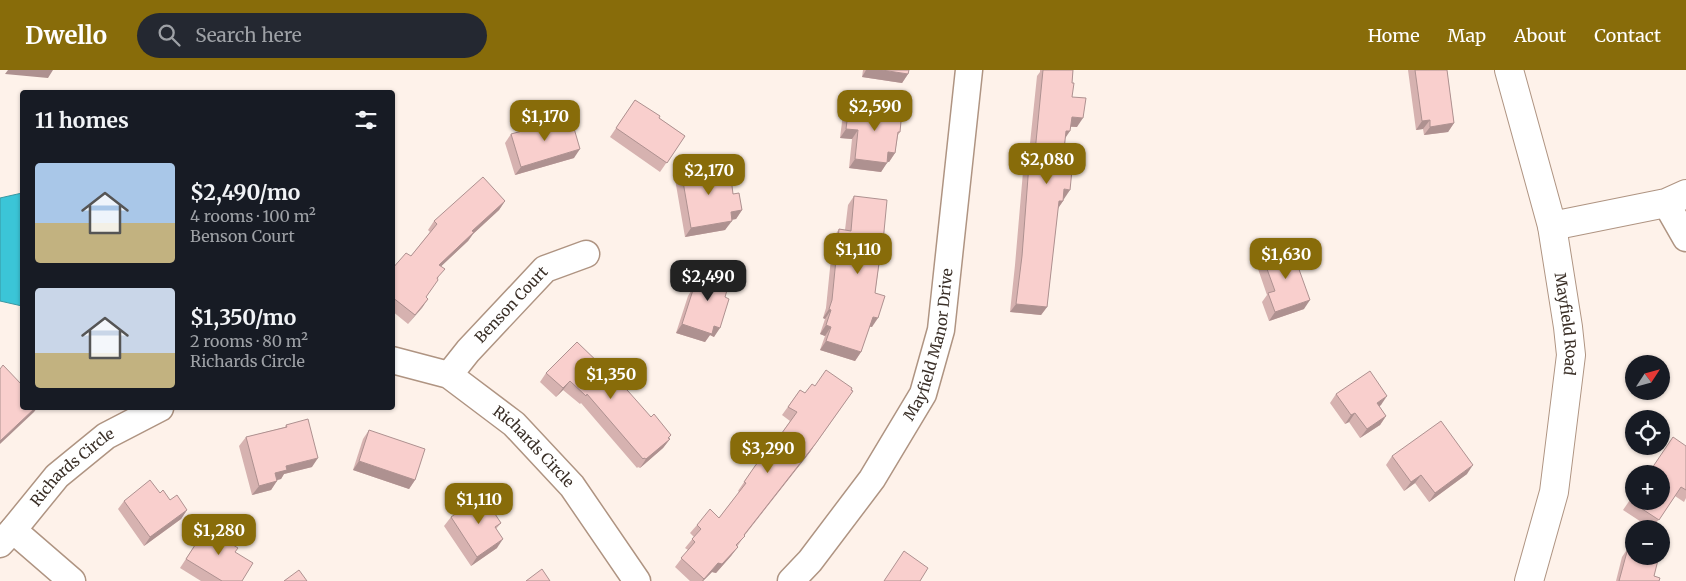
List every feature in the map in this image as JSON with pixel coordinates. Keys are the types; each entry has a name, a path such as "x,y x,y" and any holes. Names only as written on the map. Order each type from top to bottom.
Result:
{"street":[{"name":"Mayfield Manor Drive","path":"791,581 810,561 872,479 923,394 941,330 969,70"},
{"name":"Mayfield Road","path":"1509,70 1552,226 1571,354 1554,492 1529,581"},
{"path":"1552,226 1676,198 1686,238"},
{"name":"Benson Court","path":"449,375 468,351 546,269 586,254"},
{"name":"Richards Circle","path":"395,361 449,375 514,424 572,486 636,581"},
{"name":"Richards Circle","path":"7,537 57,476 106,436 156,410"},
{"path":"7,537 72,581"}],"water":[{"path":"20,193 20,306 0,301 0,198"}],"building":[{"path":"882,70 909,70 908,74"},
{"path":"1043,70 1073,70 1072,97 1086,98 1083,118 1072,117 1070,131 1066,131 1062,169 1072,170 1070,190 1064,189 1063,201 1059,201 1047,307 1016,304 1022,256 1030,151 1035,152"},
{"path":"1415,70 1447,70 1454,123 1430,127 1430,120 1422,121"},
{"path":"635,100 660,116 659,118 685,136 667,163 616,128"},
{"path":"849,105 902,111 895,153 888,152 887,163 855,159 858,130 846,129"},
{"path":"571,118 580,149 521,167 511,134"},
{"path":"713,165 714,167 723,165 725,178 731,178 733,194 739,193 742,210 731,212 732,221 691,228 681,170"},
{"path":"483,177 505,201 439,265 445,269 437,278 438,280 426,297 428,299 415,315 395,299 395,266 406,253 411,256 437,224 434,221"},
{"path":"854,196 887,200 881,263 879,263 875,293 885,296 878,318 873,317 861,352 826,341 831,327 826,325 831,310 829,309 832,300 839,229 851,231"},
{"path":"1291,247 1310,300 1275,312 1268,293 1275,291 1263,258"},
{"path":"702,268 731,277 725,297 729,299 720,328 714,326 712,334 682,324"},
{"path":"577,342 628,391 651,417 654,414 671,435 668,438 670,439 646,459 643,459 587,394 586,396 570,381 563,388 546,373"},
{"path":"3,365 20,383 20,410 33,410 0,441 0,369"},
{"path":"826,370 852,388 851,390 853,391 816,443 745,536 736,545 738,547 722,564 718,563 704,579 681,558 695,542 692,539 701,529 697,525 710,509 719,518 746,483 744,482 755,466 797,412 788,407 800,390 805,393 812,384 815,386"},
{"path":"1370,371 1387,396 1377,403 1386,416 1367,429 1355,413 1351,415 1336,394"},
{"path":"308,419 318,458 286,466 287,470 275,473 277,481 259,486 246,437 287,427 286,425"},
{"path":"1441,421 1473,465 1435,493 1421,475 1411,482 1392,456"},
{"path":"369,430 425,449 415,480 359,461"},
{"path":"1673,437 1686,446 1686,490 1681,487 1670,504 1670,465 1654,465 1661,455 1670,455 1670,441"},
{"path":"150,480 160,493 163,490 170,500 177,495 187,510 150,537 124,501"},
{"path":"486,493 499,512 495,514 501,523 495,527 503,539 477,557 451,517"},
{"path":"1644,510 1666,510 1659,520"},
{"path":"210,522 228,534 225,540 238,548 235,552 253,563 242,581 222,581 186,559"},
{"path":"904,551 928,568 920,581 884,581"},
{"path":"1625,559 1625,565 1657,565 1654,576 1660,578 1659,581 1619,581"},
{"path":"542,569 550,581 526,581"},
{"path":"299,570 307,581 284,581"}]}
